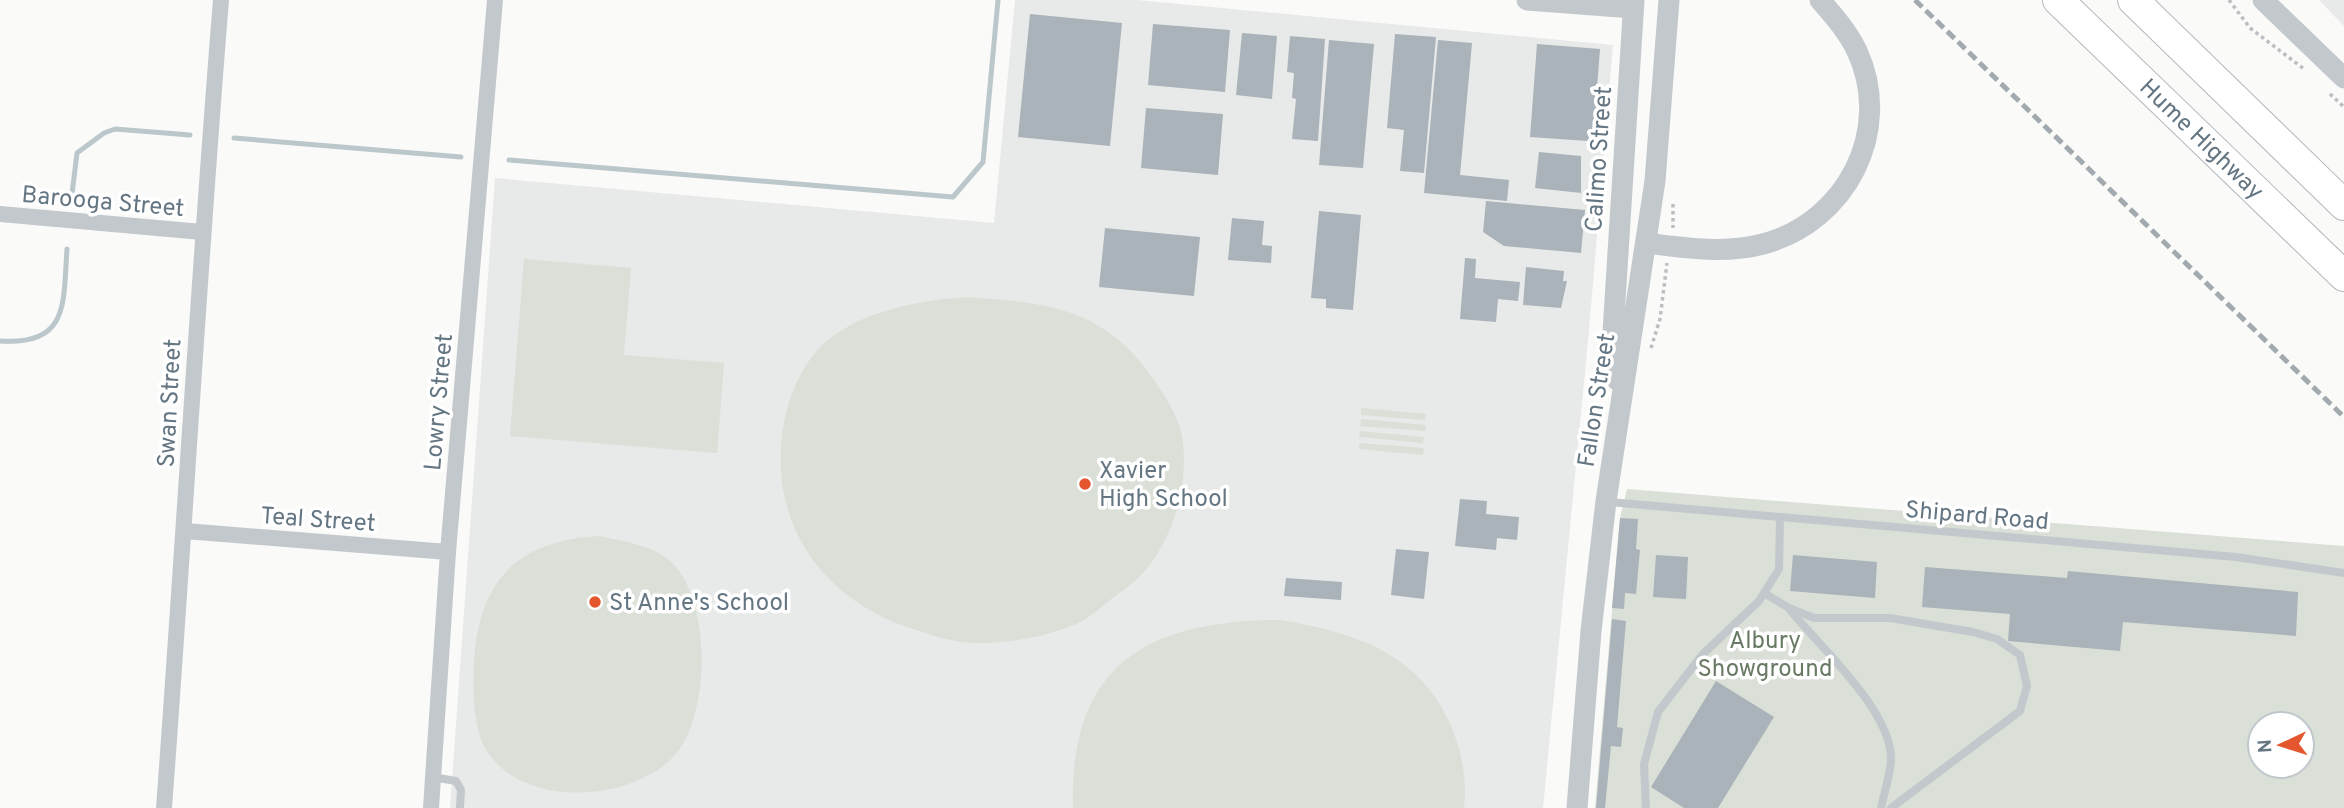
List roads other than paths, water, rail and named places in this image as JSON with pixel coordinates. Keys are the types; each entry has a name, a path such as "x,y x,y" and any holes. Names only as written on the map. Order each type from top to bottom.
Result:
{"highway":[{"name":"Hume Highway","path":"2058,0 2344,276"},
{"name":"Hume Highway","path":"2133,0 2344,205"}],"street":[{"name":"Swan Street","path":"164,808 185,531 202,232 221,0"},
{"name":"Lowry Street","path":"431,808 448,552 495,0"},
{"name":"Calimo Street","path":"1527,0 1634,4 1613,332 1619,420"},
{"name":"Fallon Street","path":"1577,808 1591,631 1606,502 1655,181 1669,0"},
{"path":"1647,243 1728,250 1766,243 1800,230 1828,210 1851,180 1862,155 1869,127 1868,87 1858,54 1848,35 1820,0"},
{"path":"2263,0 2344,78"},
{"name":"Barooga Street","path":"0,214 202,232"},
{"name":"Teal Street","path":"185,531 448,552"}],"lane":[{"name":"Shipard Road","path":"1606,502 2236,557 2344,573"},
{"path":"1647,808 1644,764 1658,712 1702,655 1764,593 1779,569 1780,517"},
{"path":"1764,593 1789,608 1814,618 1891,618 1973,632 1997,639 2020,655 2026,686 2020,711 1891,808"},
{"path":"1789,608 1862,692 1882,724 1891,759 1881,808"},
{"path":"432,777 456,781 461,790 460,808"}],"waterway":[{"path":"509,160 953,197 983,162 998,0"},
{"path":"71,202 77,153 104,133 115,129 190,135"},
{"path":"234,138 461,157"},
{"path":"0,341 23,341 39,336 51,328 62,303 67,249"}],"railway":[{"path":"1915,0 2344,417"}],"place":[{"name":"Xavier High School","path":"1085,484"},
{"name":"St Anne's School","path":"595,602"}],"park label":[{"name":"Albury Showground","path":"1765,654"}]}
